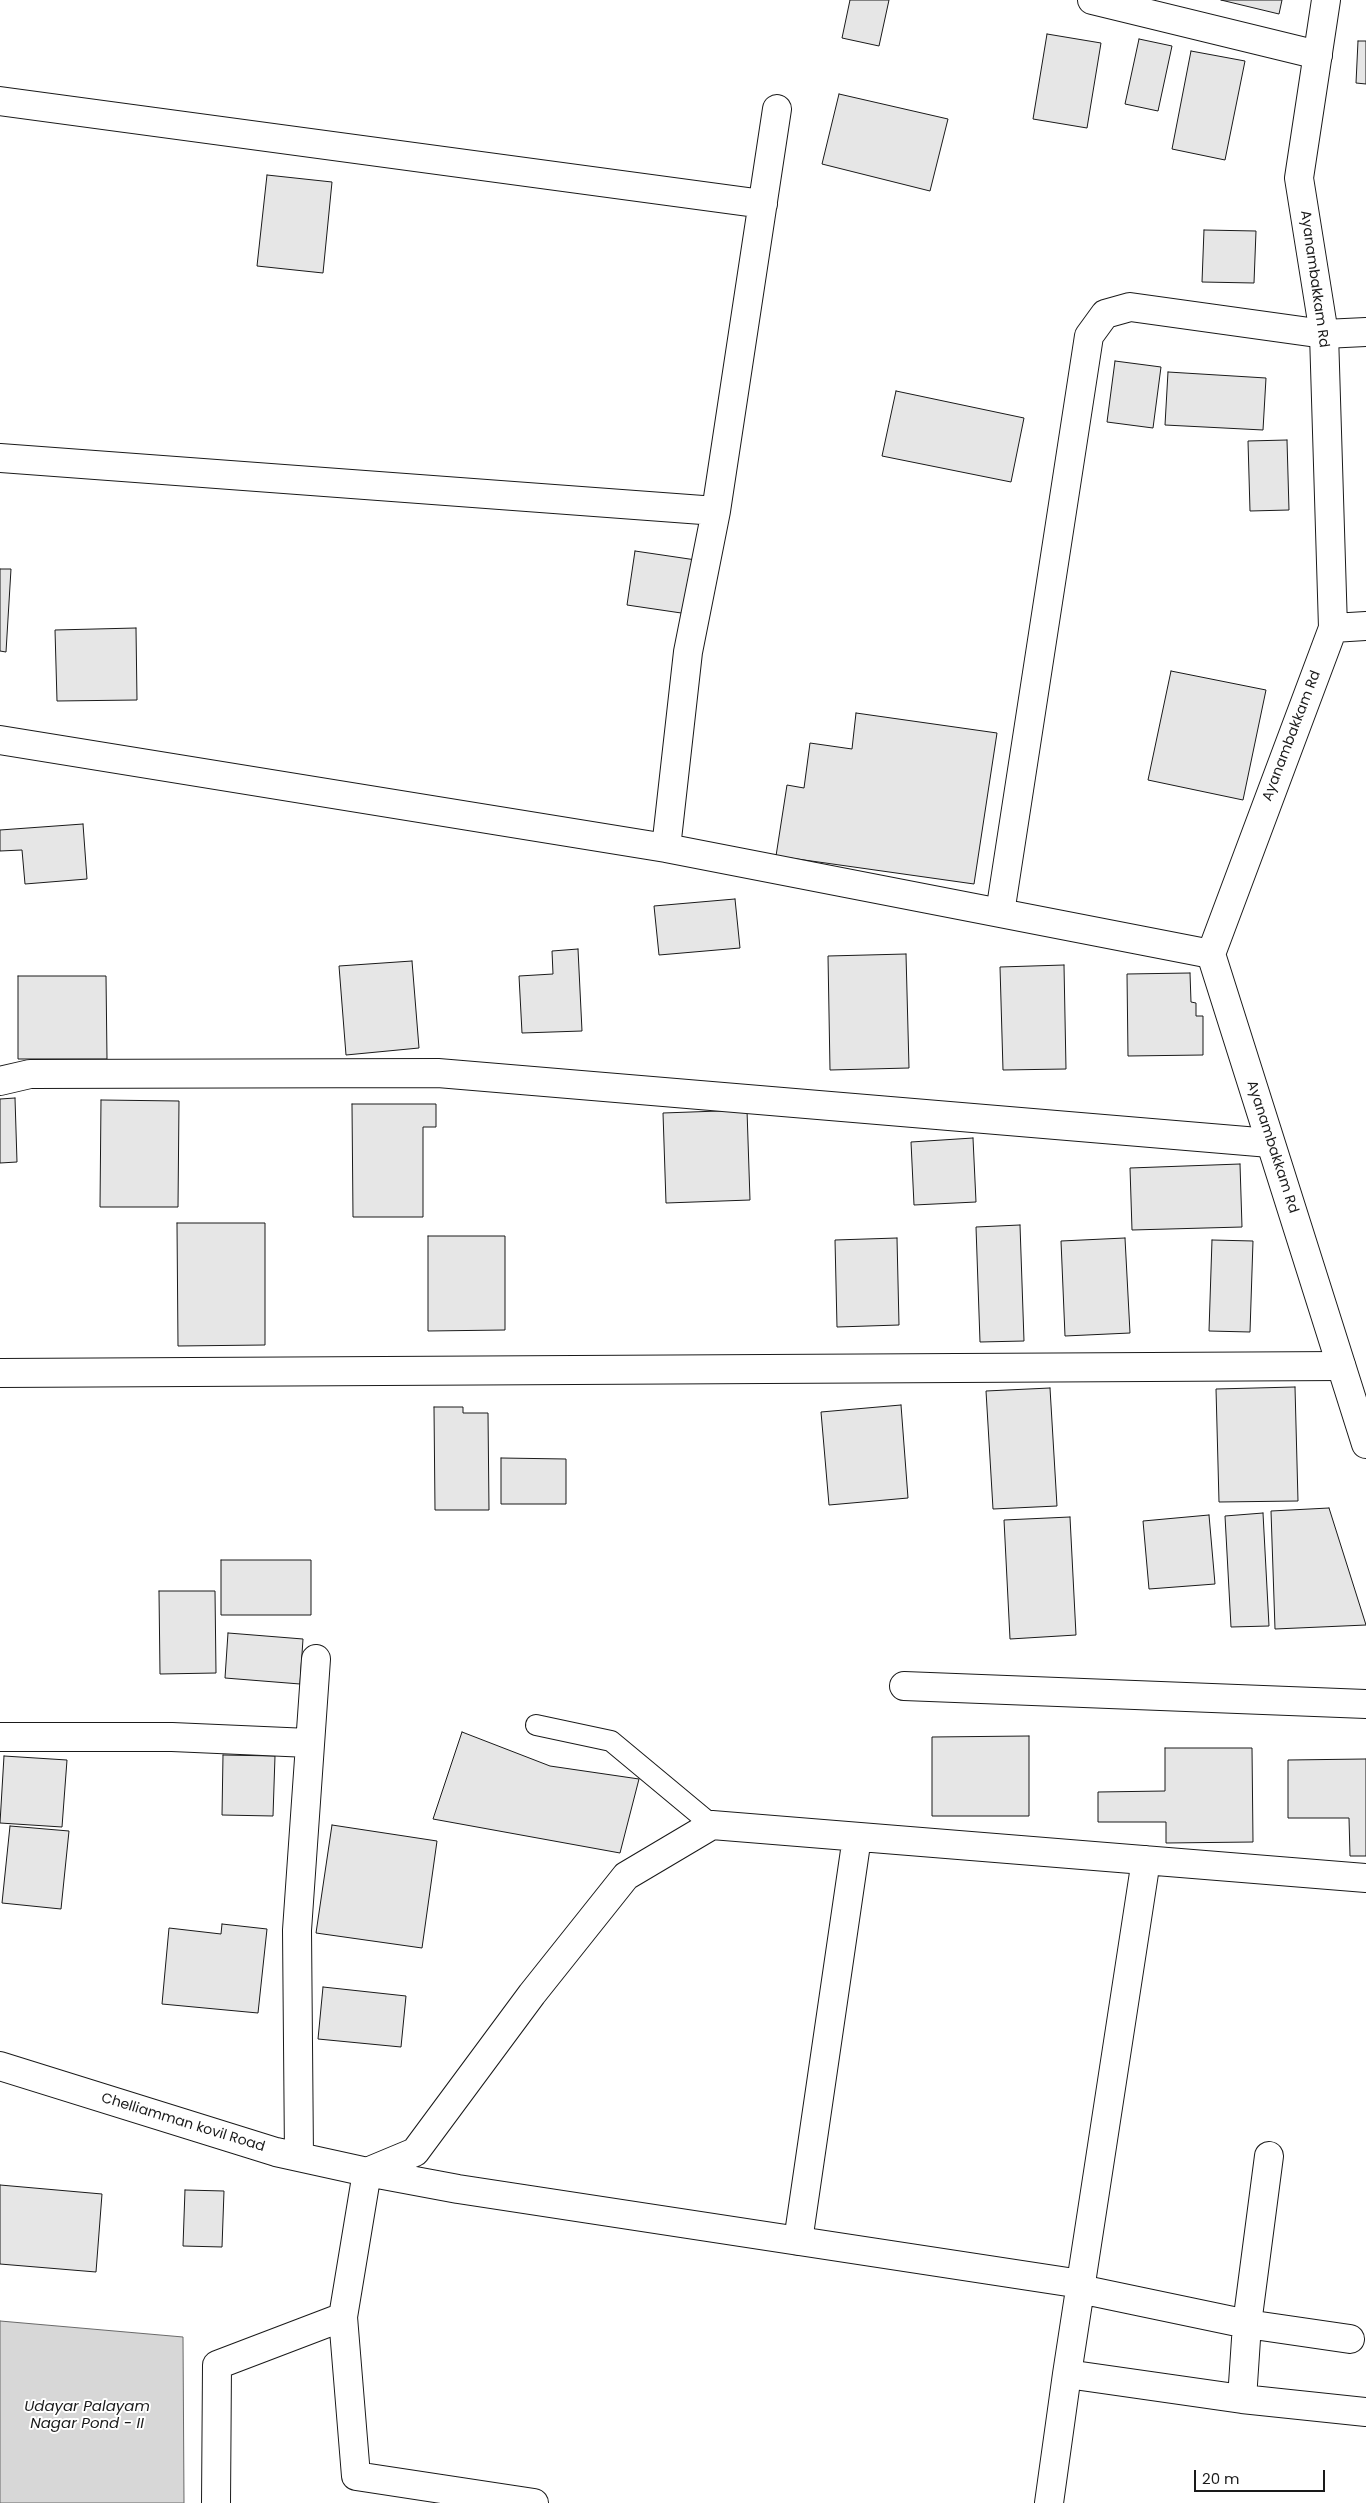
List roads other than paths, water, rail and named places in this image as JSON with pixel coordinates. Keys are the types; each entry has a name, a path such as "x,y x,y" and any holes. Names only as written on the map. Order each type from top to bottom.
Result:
{"street":[{"path":"1092,0 1318,55"},
{"name":"Ayanambakkam Rd","path":"1326,0 1299,178 1324,334 1333,628 1210,954 1366,1444"},
{"path":"0,101 763,204"},
{"path":"666,848 688,652 716,511 777,109"},
{"path":"1000,913 1089,336 1105,314 1130,307 1324,334 1366,332"},
{"path":"0,458 716,511"},
{"path":"1333,628 1366,626"},
{"path":"0,740 666,848 1210,954"},
{"path":"0,1081 30,1074 438,1073 1270,1143"},
{"path":"0,1373 1341,1366"},
{"path":"298,2157 297,1930 316,1659"},
{"path":"904,1686 1366,1704"},
{"path":"0,1737 172,1737 309,1743"},
{"path":"534,2503 496,2500 356,2476 343,2317 367,2172 415,2152 532,1994 626,1876 712,1826 1366,1878"},
{"path":"798,2241 857,1837"},
{"path":"1049,2503 1080,2287 1146,1860"},
{"name":"Chelliamman kovil Road","path":"0,2066 276,2152 367,2172 458,2189 798,2241 1080,2287 1247,2324 1350,2339"},
{"path":"1242,2399 1247,2324 1269,2156"},
{"path":"216,2503 217,2365 343,2317"},
{"path":"1067,2374 1242,2399 1366,2412"}],"lane":[{"path":"536,1725 611,1741 712,1826"}],"water":[{"name":"Udayar Palayam Nagar Pond - II","path":"0,2321 183,2337 184,2503 0,2503"}]}
